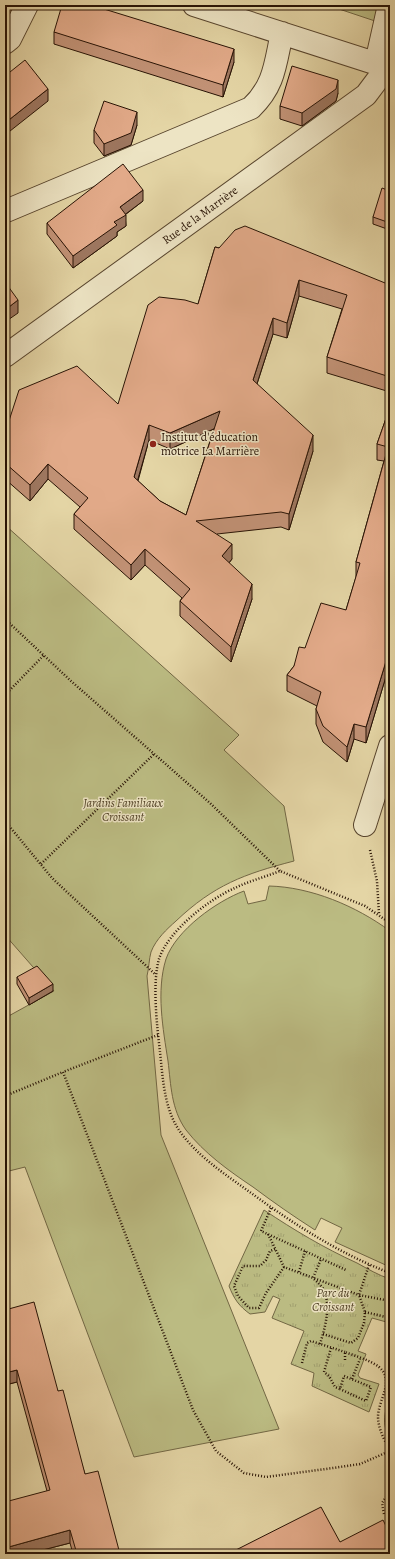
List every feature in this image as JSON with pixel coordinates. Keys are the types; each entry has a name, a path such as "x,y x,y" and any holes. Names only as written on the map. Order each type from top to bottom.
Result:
{"street":[{"path":"5,43 10,39 27,5"},
{"path":"194,5 384,66 390,5"},
{"path":"6,210 251,108 263,96 270,85 282,33"},
{"name":"Rue de la Marrière","path":"5,356 366,95 384,66"},
{"path":"365,825 390,746"}],"path":[{"path":"5,620 210,803 280,871 365,906 379,914 390,923"},
{"path":"5,695 44,655"},
{"path":"40,864 154,754"},
{"path":"5,821 52,878 156,976"},
{"path":"365,825 377,881 379,914"},
{"path":"280,871 234,888 221,895 180,926 166,943 160,958 156,976 158,1035 165,1093 169,1109 180,1132 196,1150 271,1208 311,1234 369,1265 390,1273"},
{"path":"5,1096 158,1035"},
{"path":"63,1072 193,1410 216,1451 244,1473 266,1477 360,1464 390,1451 382,1436 378,1416 382,1396 387,1388 387,1380 378,1366 345,1352 311,1341 307,1343 302,1363"},
{"path":"271,1208 260,1231 346,1270"},
{"path":"268,1234 284,1267 359,1295 390,1301"},
{"path":"275,1249 270,1251 266,1260 260,1266 243,1266 234,1286 238,1296 249,1308 259,1308 266,1293 284,1267"},
{"path":"299,1272 305,1251"},
{"path":"313,1278 321,1259"},
{"path":"323,1334 351,1343 358,1338 364,1323 364,1312 359,1295 369,1265"},
{"path":"313,1278 324,1289 327,1303 326,1322 320,1344"},
{"path":"364,1312 390,1318"},
{"path":"331,1348 324,1372 329,1376 335,1388 366,1401 371,1387 344,1376 340,1389"},
{"path":"345,1352 345,1360"},
{"path":"352,1379 360,1358"},
{"path":"384,1514 382,1503 390,1491"}],"green space":[{"path":"327,5 390,5 390,26"},
{"name":"Jardins Familiaux Croissant","path":"5,525 239,735 224,750 284,806 294,861 230,882 203,898 165,931 156,943 151,952 147,976 161,1135 279,1429 134,1457 25,1167 5,1172 5,1018 54,991 5,935"},
{"name":"Parc du Croissant","path":"269,886 285,887 317,894 348,906 390,931 390,1267 335,1242 342,1228 321,1218 315,1230 283,1209 209,1154 186,1130 177,1114 171,1088 161,1010 161,984 166,959 171,948 188,927 210,909 244,891 248,904 266,900"},
{"name":"Parc du Croissant","path":"264,1210 321,1245 377,1274 390,1279 390,1323 372,1318 358,1351 366,1354 358,1375 360,1378 379,1384 369,1412 312,1386 314,1373 291,1364 304,1331 272,1318 280,1299 273,1296 265,1312 250,1314 237,1302 233,1295 229,1286"},
{"path":"390,1395 390,1439 385,1423 385,1412"}],"building":[{"path":"62,5 91,5 234,49 223,85 54,32"},
{"path":"25,60 48,89 5,123 5,76"},
{"path":"292,66 338,80 336,89 302,113 280,106"},
{"path":"104,101 137,112 131,133 104,144 94,130"},
{"path":"123,164 143,190 120,207 126,215 114,222 117,225 73,256 47,223"},
{"path":"382,188 390,191 390,223 373,217"},
{"path":"245,226 390,285 390,377 327,357 347,295 299,280 287,323 273,318 253,380 313,435 289,514 281,512 196,521 232,544 222,556 252,584 231,647 180,601 190,589 145,549 131,565 74,514 88,498 48,464 30,485 5,463 5,433 19,390 77,366 118,404 148,305 159,297 185,300 198,304 215,247 219,248 235,230","holes":["220,411 186,515 160,501 134,477 149,425 170,433"]},
{"path":"5,282 18,300 5,310"},
{"path":"390,407 390,648 366,727 354,724 347,747 323,726 316,709 321,692 287,675 294,666 299,647 305,648 321,603 346,610 360,563 356,562 388,447 377,444"},
{"path":"37,966 53,984 29,998 17,977"},
{"path":"34,1302 58,1391 63,1390 85,1474 98,1471 120,1554 77,1554 70,1530 5,1548 5,1502 50,1490 17,1370 5,1373 5,1310"},
{"path":"321,1507 340,1542 383,1520 390,1534 390,1554 228,1554"}],"place":[{"name":"Institut d'éducation motrice La Marrière","path":"153,444"}]}
